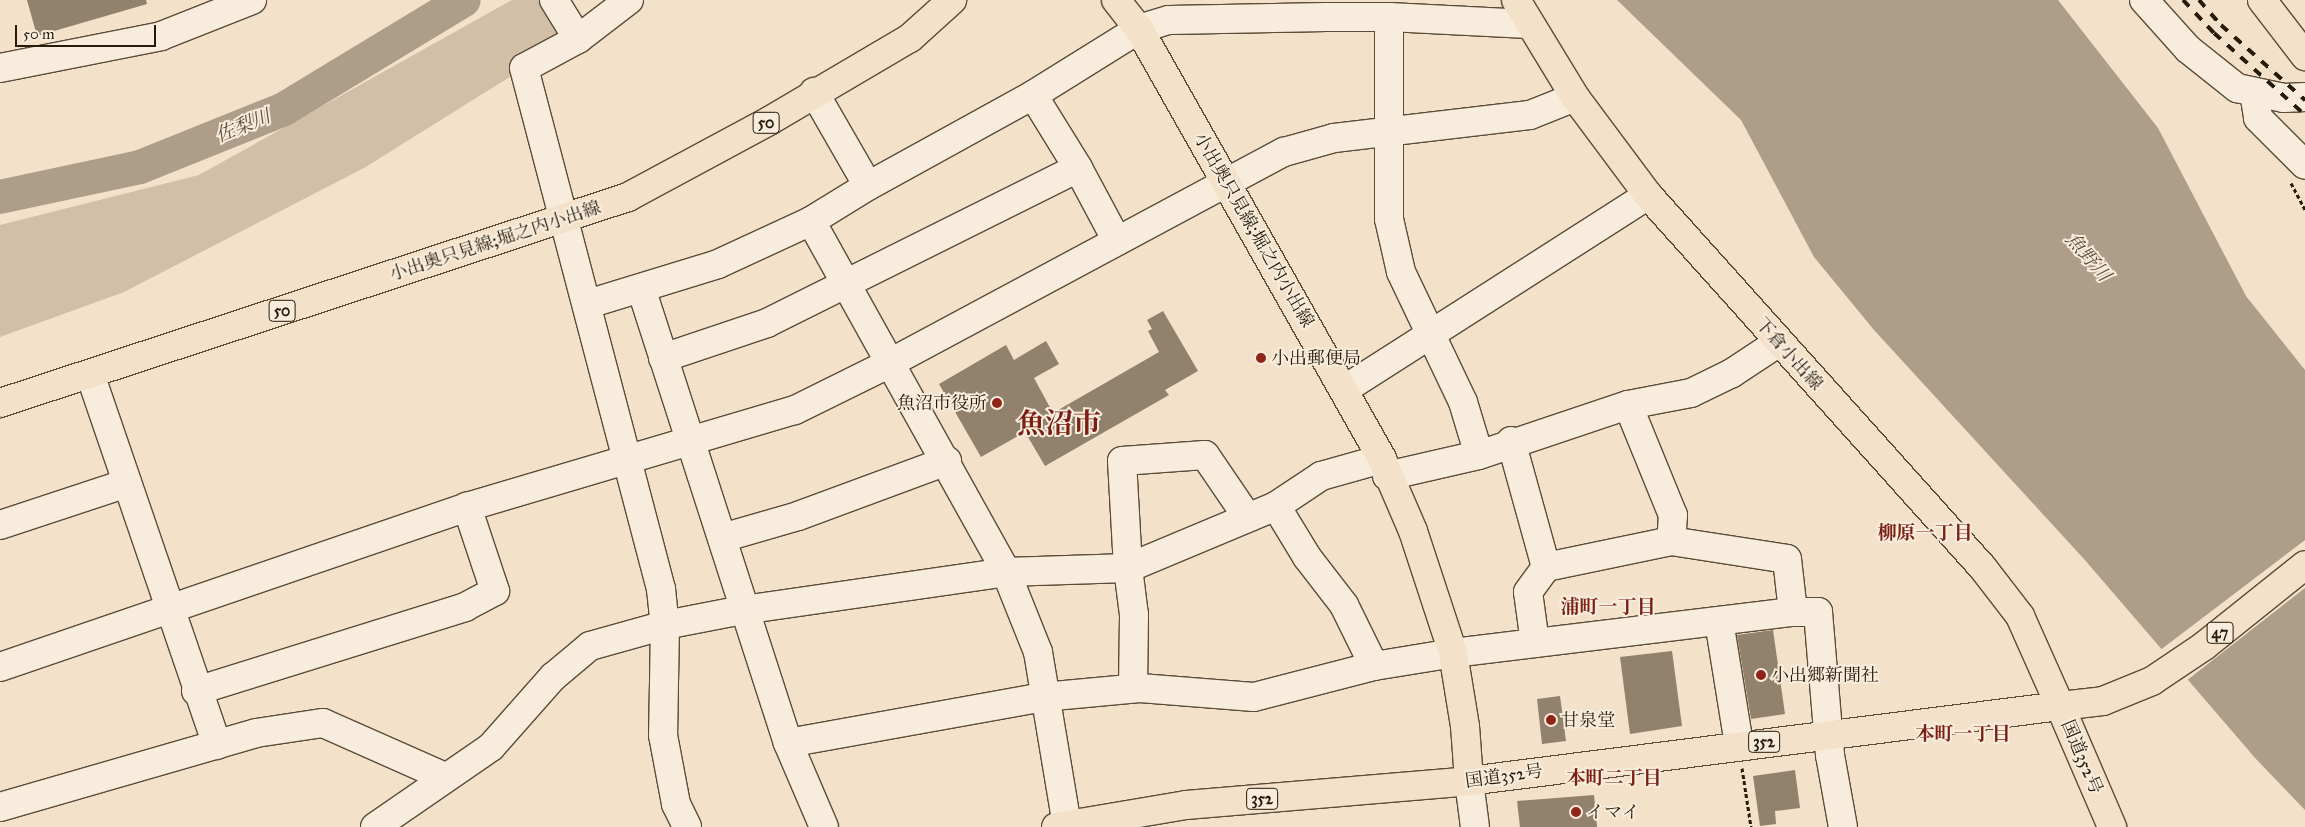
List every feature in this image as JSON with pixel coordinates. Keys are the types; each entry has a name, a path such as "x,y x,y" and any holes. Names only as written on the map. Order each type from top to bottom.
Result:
{"main road":[{"name":"小出奥只見線;堀之内小出線","path":"0,402 564,220 628,197 769,121 814,92 910,38 952,0"},
{"name":"小出奥只見線;堀之内小出線","path":"1116,0 1139,29 1345,389 1414,531 1453,653 1465,726 1469,781"},
{"name":"下倉小出線","path":"1516,0 1528,24 1575,97 1648,195 1988,574 2020,616 2060,706"},
{"path":"2262,0 2305,56"},
{"name":"47","path":"2060,706 2102,701 2129,692 2172,669 2305,565"},
{"name":"国道352号","path":"1062,826 1104,823 1186,805 1740,756 1828,735 2060,706 2112,827"}],"street":[{"path":"0,68 160,36 252,0"},
{"path":"554,0 575,34"},
{"path":"630,0 524,68 588,304 661,589 665,625 663,734 676,804 687,827"},
{"path":"2144,0 2188,49 2237,88 2284,98 2305,97"},
{"path":"588,304 718,264 811,221 868,186 1032,95 1139,29 1169,20 1326,9 1389,17 1528,24"},
{"path":"1389,17 1389,219 1401,272 1463,402 1478,455"},
{"path":"814,92 868,186"},
{"path":"2254,92 2258,118 2305,165"},
{"path":"1032,95 1078,168 1117,241"},
{"path":"0,667 170,611 467,507 626,458 690,442 794,410 890,363 1226,180 1284,152 1334,138 1530,115 1575,97"},
{"path":"663,358 767,323 1078,168"},
{"path":"1345,389 1648,195"},
{"path":"811,221 1006,572 1038,652 1062,826"},
{"path":"641,288 722,538 743,610 788,743 824,827"},
{"path":"375,827 491,747 553,677 590,646 665,625 743,610 1006,572 1128,568 1276,506 1321,476 1478,455 1511,442 1628,405 1691,394 1732,373 1779,342"},
{"path":"90,374 196,691 218,745"},
{"path":"1628,405 1673,515 1671,541"},
{"path":"1511,442 1546,567"},
{"path":"1133,688 1134,615 1128,568 1122,462 1205,455 1248,518"},
{"path":"722,538 798,516 946,461"},
{"path":"0,525 127,483"},
{"path":"1276,506 1307,557 1344,606 1374,666"},
{"path":"196,691 465,607 495,591 467,507"},
{"path":"1535,643 1528,592 1546,567 1671,541 1786,559 1793,612"},
{"path":"788,743 1044,696 1133,688 1254,696 1374,666 1453,653 1793,612 1818,612 1828,735 1843,827"},
{"path":"1719,621 1740,756"},
{"path":"0,807 256,734 323,723 445,777"},
{"path":"1469,781 1475,827"}],"path":[{"path":"1740,756 1751,827"}],"shaded area":[{"path":"512,0 554,0 578,39 524,68 364,168 124,292 0,337 0,225 199,175"}],"water":[{"name":"魚野川","path":"1617,0 2058,0 2158,128 2246,296 2305,370 2305,810 2256,759 2084,559 1874,330 1814,257 1741,120"}],"pier":[{"path":"2305,540 2305,588 2186,681 2159,651"}],"building":[{"path":"27,0 146,0 147,4 37,36"},
{"name":"魚沼市役所","path":"1163,311 1198,371 1165,390 1169,395 1045,466 1025,432 981,457 939,384 1006,345 1014,360 1046,341 1059,364 1034,378 1053,413 1159,352 1148,331 1152,329 1147,320"},
{"name":"小出郷新聞社","path":"1773,630 1785,714 1751,719 1737,635"},
{"path":"1672,651 1682,726 1630,734 1620,657"},
{"name":"甘泉堂","path":"1560,696 1566,741 1542,744 1537,699"},
{"path":"1795,770 1800,808 1775,811 1776,824 1760,826 1753,776"},
{"path":"1594,795 1597,827 1520,827 1517,801"}],"waterway":[{"name":"佐梨川","path":"0,197 140,167 284,109 464,0"}],"railway":[{"path":"2183,0 2214,33 2305,115"},
{"path":"2199,0 2221,25 2305,100"}],"place":[{"name":"小出郵便局","path":"1261,358"},
{"name":"魚沼市役所","path":"997,403"},
{"name":"小出郷新聞社","path":"1761,675"},
{"name":"甘泉堂","path":"1551,720"},
{"name":"イマイ","path":"1576,812"}],"district":[{"name":"魚沼市","path":"1059,424"},
{"name":"柳原一丁目","path":"1925,533"},
{"name":"浦町一丁目","path":"1608,607"},
{"name":"本町一丁目","path":"1963,734"},
{"name":"本町二丁目","path":"1614,778"}]}
